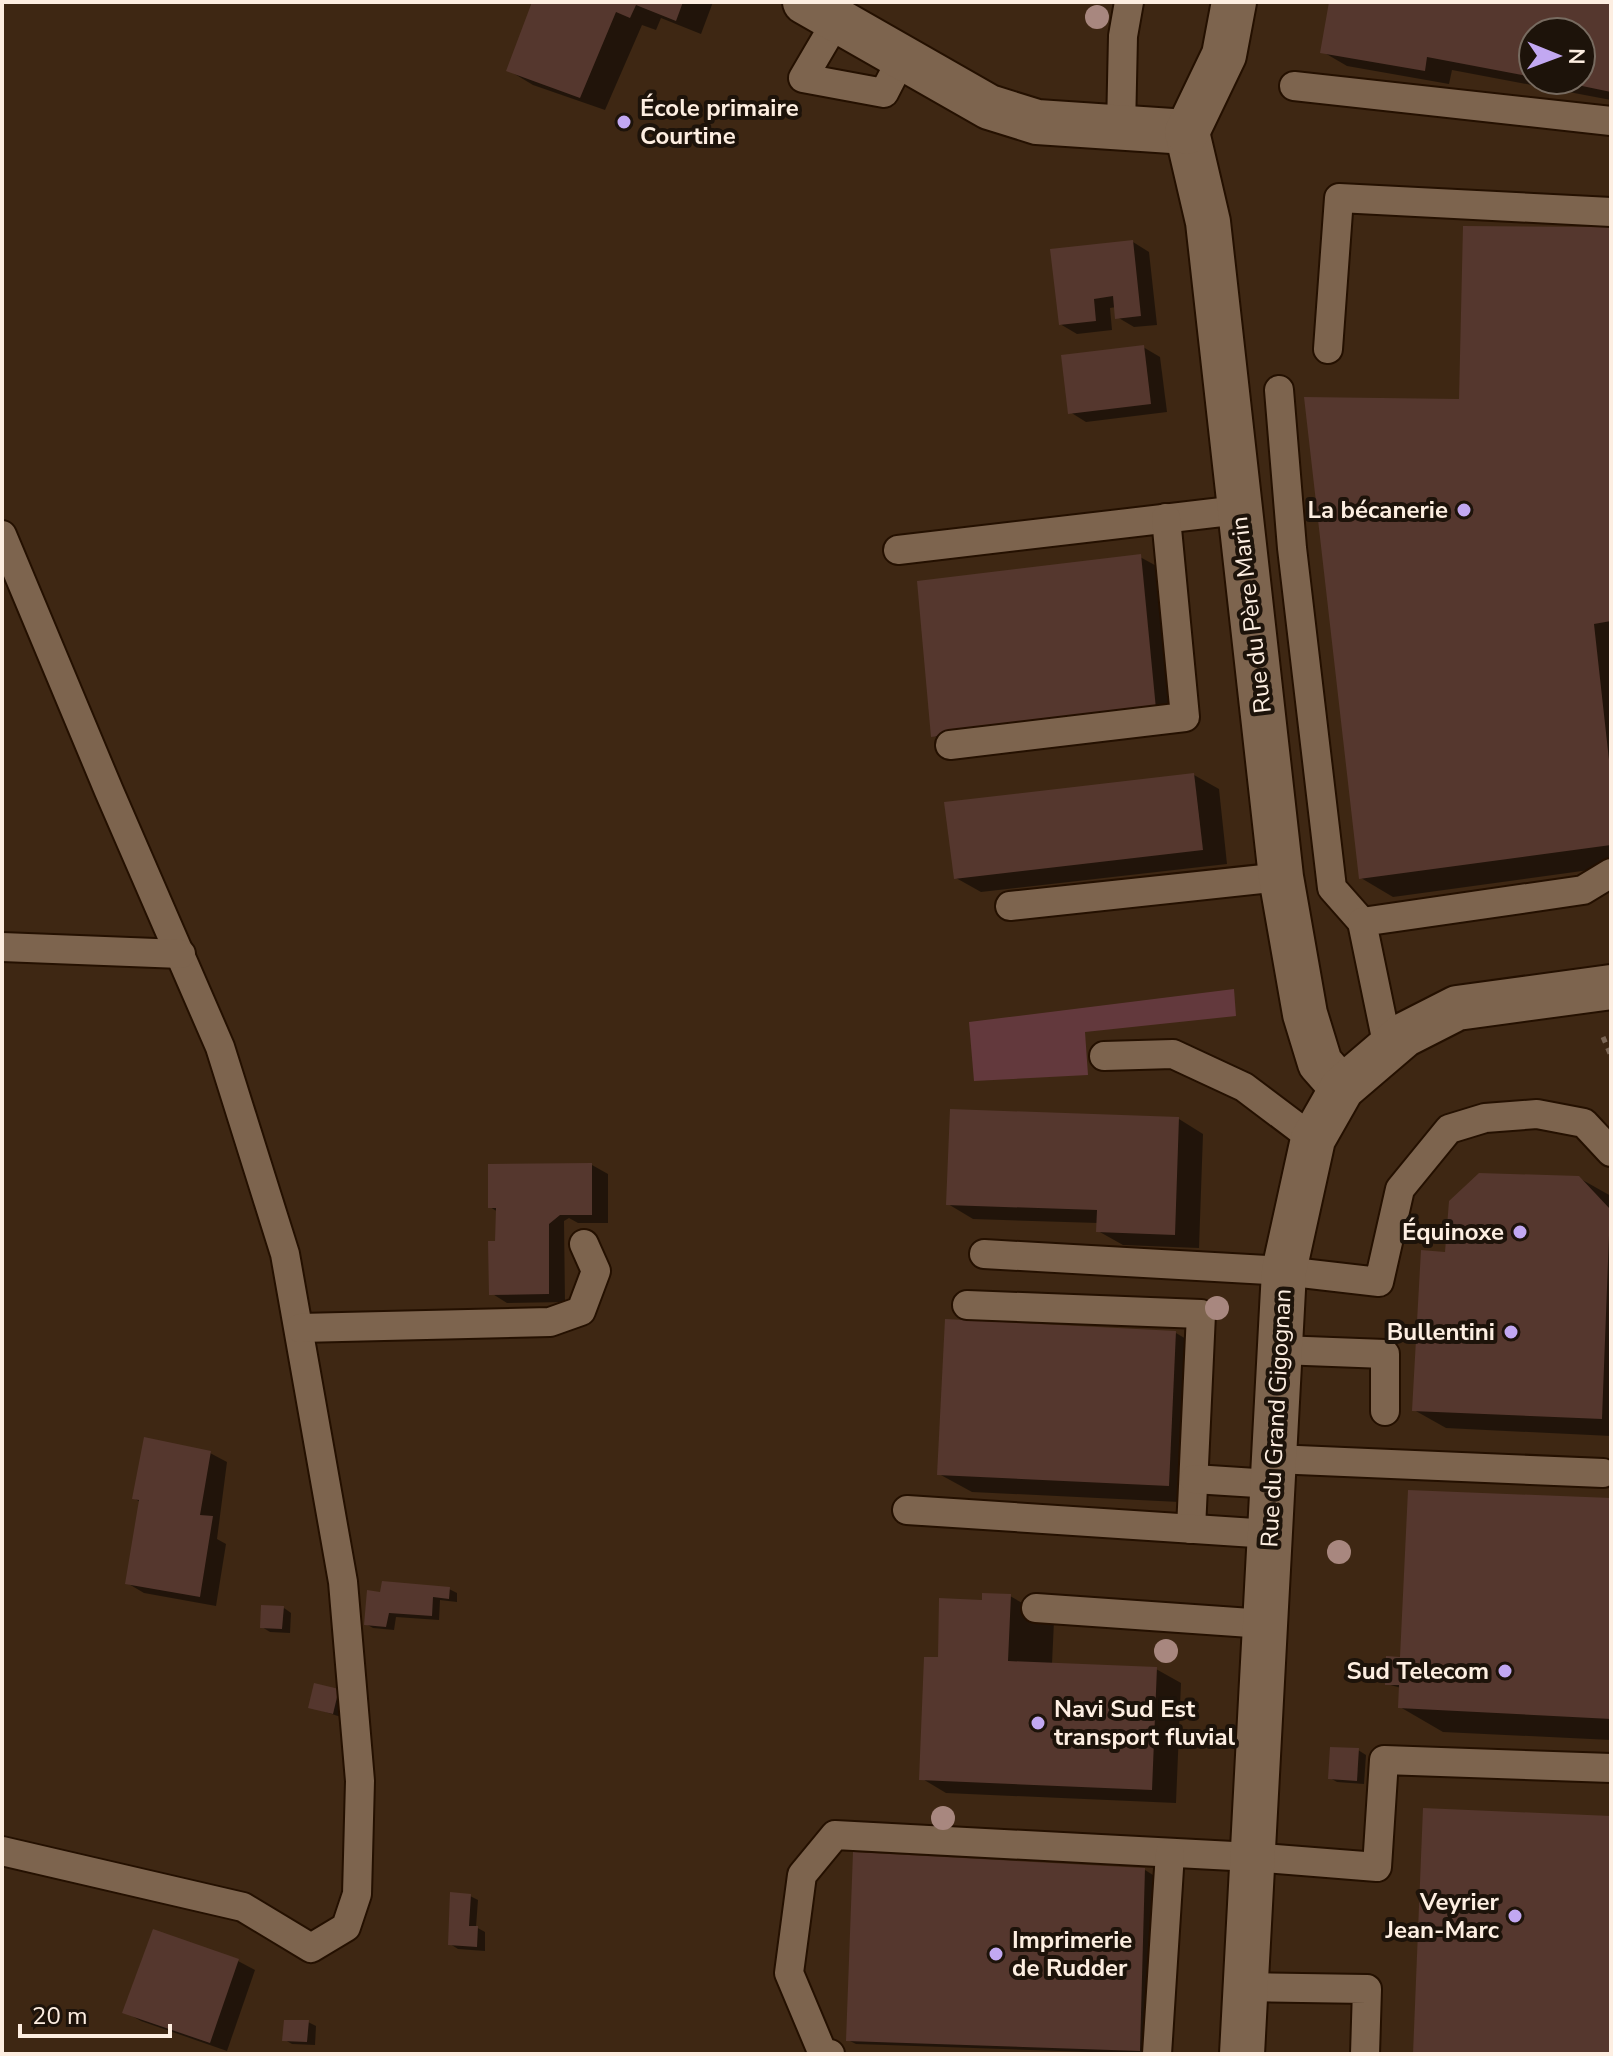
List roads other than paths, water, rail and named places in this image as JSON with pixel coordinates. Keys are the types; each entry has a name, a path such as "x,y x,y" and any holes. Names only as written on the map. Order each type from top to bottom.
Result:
{"street":[{"path":"821,11 989,107 1037,122 1187,132 1224,55 1234,2"},
{"name":"Rue du Père Marin","path":"1187,132 1208,222 1281,877 1305,1014 1320,1063 1342,1088"},
{"name":"Rue du Grand Gigognan","path":"1242,2054 1284,1271 1313,1139 1342,1088 1404,1035 1457,1008 1611,987"}],"lane":[{"path":"1121,129 1123,36 1129,2"},
{"path":"821,11 803,78 884,93 902,58"},
{"path":"1294,86 1611,121"},
{"path":"1328,349 1339,198 1611,212"},
{"path":"1279,390 1292,548 1332,888 1362,922 1388,1048"},
{"path":"898,550 1239,510"},
{"path":"950,745 1185,717 1166,518"},
{"path":"2,535 225,1061 285,1254 343,1582 360,1781 357,1894 346,1927 311,1948 243,1907 2,1851"},
{"path":"1362,922 1583,890 1611,873"},
{"path":"1010,906 1281,877"},
{"path":"2,947 181,954"},
{"path":"1104,1056 1173,1054 1244,1087 1313,1139"},
{"path":"984,1254 1284,1271 1379,1282 1400,1189 1449,1129 1485,1118 1537,1114 1584,1123 1611,1152"},
{"path":"300,1328 550,1322 581,1311 596,1271 584,1244"},
{"path":"967,1305 1201,1314 1191,1529"},
{"path":"1280,1350 1385,1354 1385,1411"},
{"path":"1194,1479 1274,1471 1603,1473"},
{"path":"907,1510 1270,1534"},
{"path":"1036,1608 1265,1624"},
{"path":"830,2054 823,2054 789,1973 802,1875 835,1835 1252,1857 1377,1867 1384,1760 1611,1768"},
{"path":"1157,2054 1170,1853"},
{"path":"1246,1987 1367,1989 1365,2054"}],"place":[{"name":"École primaire Courtine","path":"624,122"},
{"name":"La bécanerie","path":"1464,510"},
{"name":"Équinoxe","path":"1520,1232"},
{"name":"Bullentini","path":"1511,1332"},
{"name":"Sud Telecom","path":"1505,1671"},
{"name":"Navi Sud Est transport fluvial","path":"1038,1723"},
{"name":"Veyrier Jean-Marc","path":"1515,1916"},
{"name":"Imprimerie de Rudder","path":"996,1954"}]}
